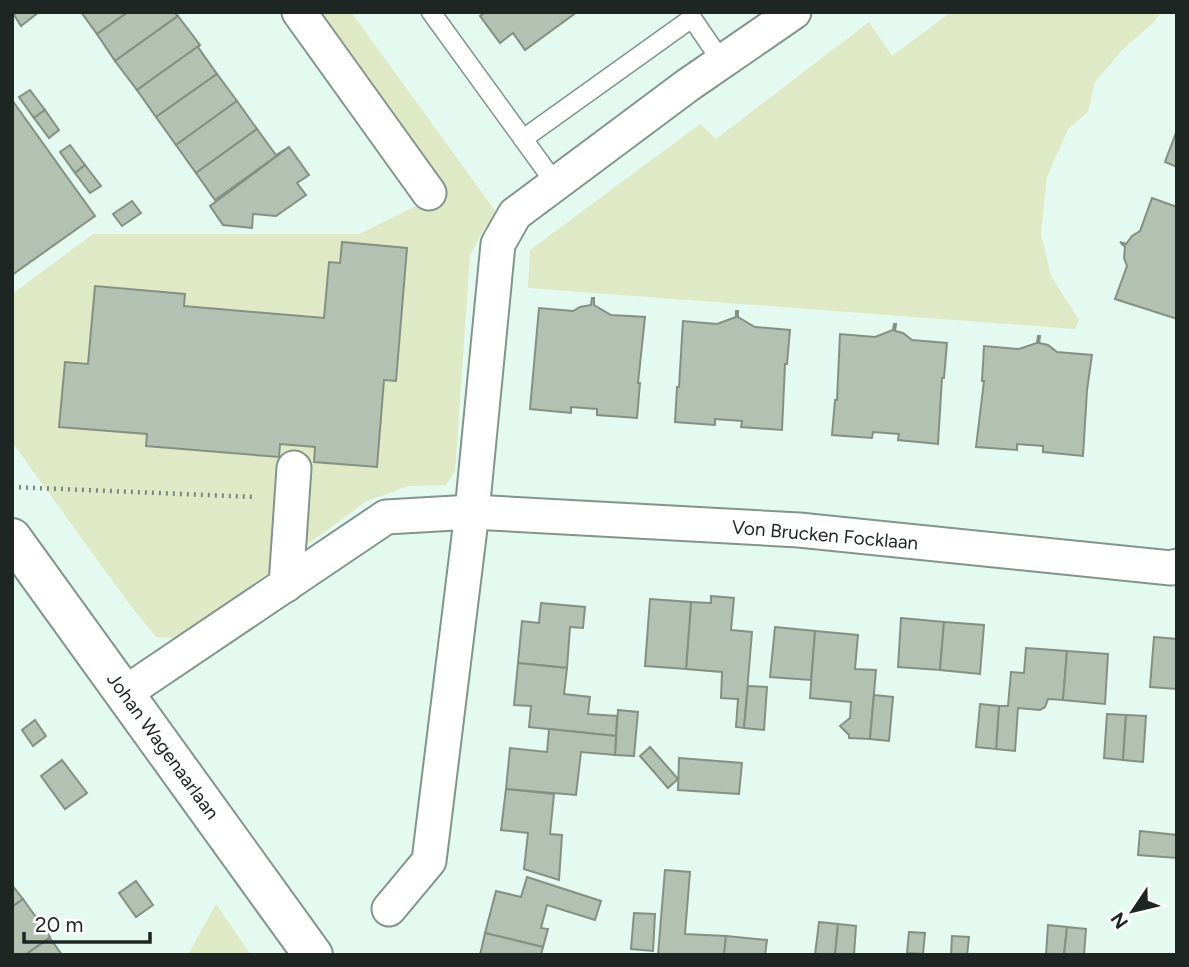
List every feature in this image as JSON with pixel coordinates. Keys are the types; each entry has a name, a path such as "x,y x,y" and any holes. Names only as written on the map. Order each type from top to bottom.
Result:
{"street":[{"path":"299,12 429,193"},
{"path":"389,909 429,861 472,512 498,244 515,214 794,12"},
{"path":"286,585 293,484"},
{"name":"Von Brucken Focklaan","path":"125,693 386,517 472,512 799,530 1171,568 1177,566"},
{"name":"Johan Wagenaarlaan","path":"12,538 313,955"}],"lane":[{"path":"431,12 555,183"},
{"path":"523,139 692,18 722,62"}],"path":[{"path":"12,487 293,484"}],"green space":[{"path":"314,12 351,12 499,216 486,226 470,255 455,472 446,485 409,486 367,501 183,635 176,638 156,637 12,442 12,294 93,234 359,234 444,192"},
{"path":"951,12 1161,12 1153,23 1122,50 1095,82 1088,112 1068,129 1047,177 1041,234 1051,276 1079,320 1075,329 528,288 530,250 700,124 716,139 869,22 892,56"},
{"path":"216,904 251,955 188,955"}],"building":[{"path":"17,12 39,12 21,26 14,15"},
{"path":"81,12 128,12 97,34"},
{"path":"128,12 173,12 178,16 115,61 97,34"},
{"path":"486,12 577,12 525,50 513,33 500,43 480,16"},
{"path":"178,16 200,45 137,90 115,61"},
{"path":"200,45 198,47 217,74 156,117 137,90"},
{"path":"217,74 237,101 176,145 156,117"},
{"path":"30,90 45,110 34,118 19,97"},
{"path":"12,100 95,216 12,275"},
{"path":"237,101 257,129 196,173 176,145"},
{"path":"45,110 59,130 49,138 34,118"},
{"path":"257,129 276,155 289,147 215,200 196,173"},
{"path":"1177,130 1177,167 1165,162"},
{"path":"70,145 85,165 75,173 60,152"},
{"path":"289,147 309,175 297,183 306,195 276,216 253,214 252,228 223,225 210,206"},
{"path":"85,165 101,186 90,193 75,173"},
{"path":"1152,198 1177,207 1177,319 1115,299 1127,266 1124,258 1125,247 1120,242 1126,244 1140,231"},
{"path":"132,201 141,213 122,226 113,214"},
{"path":"342,242 407,248 396,381 384,380 377,467 314,462 315,447 280,444 279,457 146,446 147,434 59,427 65,362 88,364 95,286 185,294 184,306 324,318 329,262 340,263"},
{"path":"592,298 594,305 611,315 645,317 637,418 597,415 597,409 571,407 571,413 530,409 539,308 573,311 591,305"},
{"path":"736,311 738,317 755,327 790,330 785,364 782,430 741,427 742,421 715,419 715,425 675,422 683,321 717,324 736,317"},
{"path":"894,324 895,331 912,340 947,343 938,444 898,440 899,434 873,432 872,438 832,435 837,400 840,334 875,337 893,330"},
{"path":"1038,336 1039,343 1048,345 1057,352 1092,355 1083,456 1043,452 1043,446 1017,444 1017,450 976,447 984,381 984,346 1019,349 1037,343"},
{"path":"711,596 734,598 731,630 752,632 744,728 736,727 738,699 721,698 722,672 686,669 691,602 711,603"},
{"path":"650,599 691,602 686,669 645,666"},
{"path":"541,603 585,607 583,628 570,627 567,668 518,663 522,621 539,623"},
{"path":"901,618 944,622 940,670 898,667"},
{"path":"944,622 984,625 980,674 940,670"},
{"path":"775,627 815,631 811,680 770,677"},
{"path":"815,631 858,635 855,669 876,670 870,739 849,738 840,726 850,718 851,702 810,698"},
{"path":"1154,637 1177,639 1177,689 1150,687"},
{"path":"1026,648 1067,651 1063,700 1048,699 1045,707 1040,710 1018,708 1015,751 996,749 999,706 1008,706 1011,672 1024,673"},
{"path":"1067,651 1108,654 1105,704 1063,700"},
{"path":"518,663 567,668 564,694 590,697 588,714 617,716 616,736 529,727 531,706 514,705"},
{"path":"748,686 767,687 764,730 744,728"},
{"path":"874,695 893,697 889,741 870,739"},
{"path":"980,704 999,706 996,749 976,747"},
{"path":"618,710 638,712 634,756 615,755"},
{"path":"1107,714 1126,715 1123,760 1104,758"},
{"path":"1126,715 1146,716 1143,762 1123,760"},
{"path":"35,720 46,736 33,746 22,730"},
{"path":"549,729 616,736 615,755 581,752 576,795 506,789 510,748 547,752"},
{"path":"650,747 678,779 668,788 640,756"},
{"path":"679,758 742,763 739,794 678,790"},
{"path":"62,760 87,793 65,809 41,776"},
{"path":"506,789 554,794 550,834 562,835 559,880 524,869 528,833 501,830"},
{"path":"1140,831 1177,835 1177,858 1138,855"},
{"path":"665,870 690,872 685,934 726,936 724,955 658,955"},
{"path":"527,877 601,901 595,920 547,905 541,928 548,929 543,947 485,933 496,891 521,897"},
{"path":"136,881 153,905 136,917 119,893"},
{"path":"12,885 23,899 12,907"},
{"path":"23,899 50,937 25,955 12,955 12,907"},
{"path":"634,913 655,914 653,951 631,949"},
{"path":"819,922 838,924 835,955 815,955"},
{"path":"838,924 856,926 854,955 835,955"},
{"path":"1048,925 1067,927 1064,955 1046,955"},
{"path":"1067,927 1086,929 1084,955 1064,955"},
{"path":"909,932 925,933 923,954 907,953"},
{"path":"485,933 543,947 541,955 480,955"},
{"path":"726,936 767,940 765,955 724,955"},
{"path":"952,936 969,937 967,955 951,955"},
{"path":"50,938 62,955 25,955"}]}
